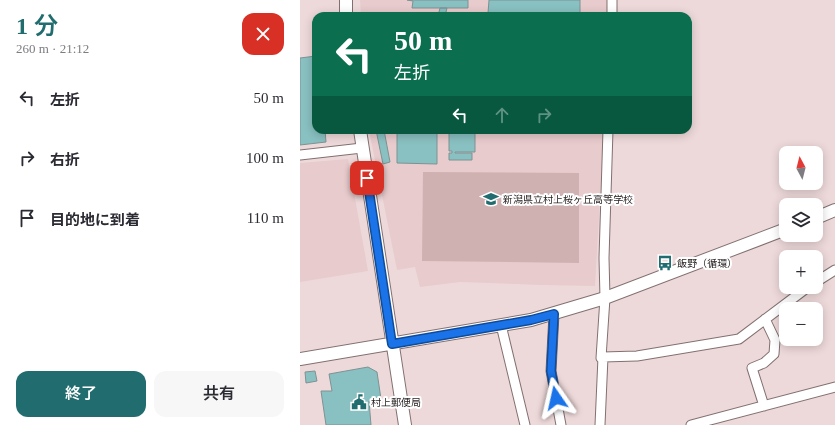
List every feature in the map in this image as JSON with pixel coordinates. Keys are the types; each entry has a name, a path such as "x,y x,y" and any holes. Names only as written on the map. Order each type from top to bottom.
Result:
{"street":[{"path":"346,0 346,12"},
{"path":"612,0 612,12"},
{"path":"360,134 405,425"},
{"path":"600,425 603,357 601,358 605,298 604,258 608,134"},
{"path":"300,155 362,148"},
{"path":"823,215 835,210"},
{"path":"300,359 531,320 554,314 605,298 779,232"},
{"path":"823,278 835,270"},
{"path":"603,357 637,356 739,339 799,294"},
{"path":"554,314 551,371 561,425"},
{"path":"764,406 752,368 764,363 774,354 775,340 765,319"},
{"path":"501,325 524,425"},
{"path":"691,425 835,387"}],"shaded area":[{"path":"360,0 609,0 608,12 361,12"},
{"name":"新潟県立村上桜ヶ丘高等学校","path":"370,134 604,134 595,286 460,282 420,287 415,267 397,270"},
{"path":"348,159 368,271 300,282 300,163"},
{"path":"423,172 579,173 579,263 422,261"}],"building":[{"path":"407,0 468,0 468,8 412,8 413,1"},
{"path":"489,0 580,0 580,12 488,12"},
{"path":"440,8 447,8 446,12 439,12"},
{"path":"312,56 312,134 325,134 326,142 300,145 300,58"},
{"path":"377,134 385,134 390,162 383,164"},
{"path":"397,134 437,134 437,164 397,163"},
{"path":"449,134 475,134 475,152 455,152 472,153 472,160 449,160 449,153 452,153 452,151 449,151"},
{"path":"368,367 377,372 381,399 369,401 371,425 326,425 321,391 332,391 329,374"},
{"path":"315,371 317,381 306,383 305,372"}],"place":[{"name":"新潟県立村上桜ヶ丘高等学校","path":"491,199"},
{"name":"飯野（循環）","path":"665,263"},
{"name":"村上郵便局","path":"359,402"}],"route":[{"path":"367,178 392,344 531,320 554,314 551,371 556,398"}]}
